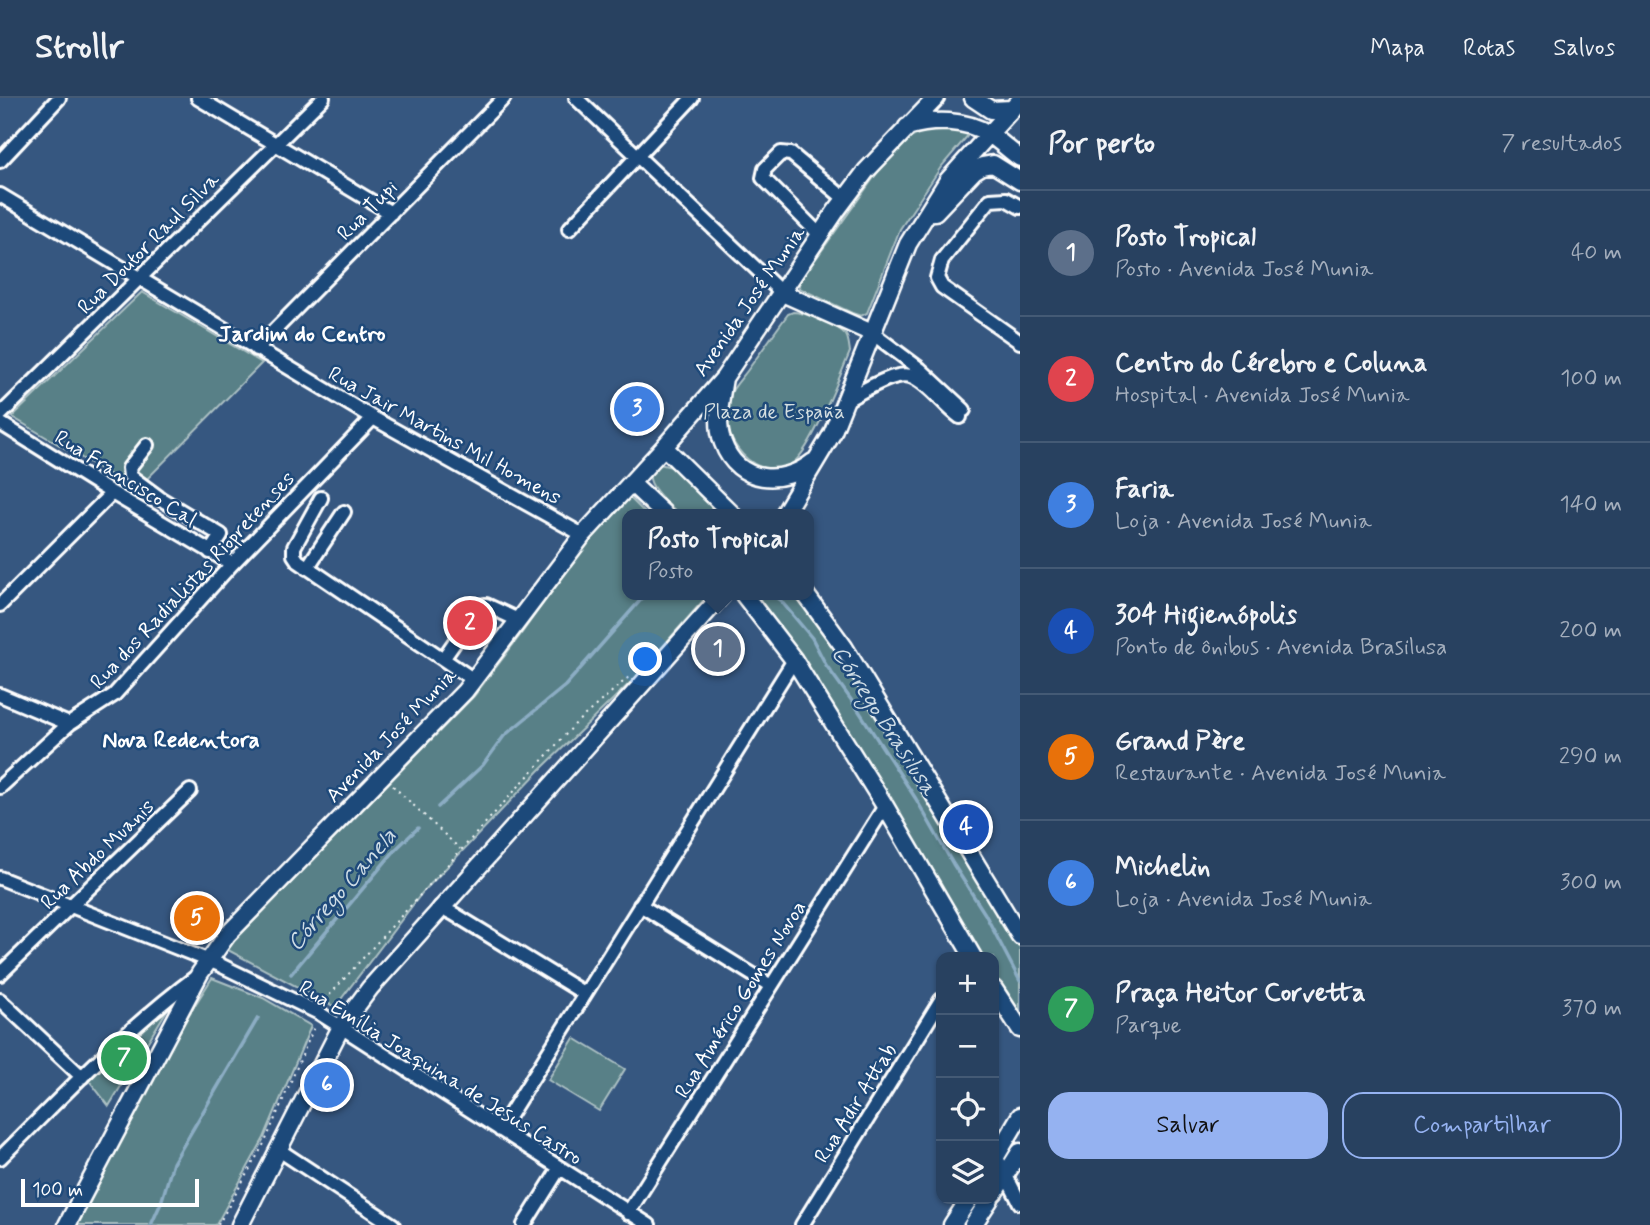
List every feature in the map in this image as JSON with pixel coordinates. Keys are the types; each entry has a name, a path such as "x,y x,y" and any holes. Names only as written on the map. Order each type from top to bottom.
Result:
{"main road":[{"name":"Avenida José Munia","path":"67,1225 204,967 227,934 474,680 583,535 724,378 866,170 936,98"},
{"path":"973,98 991,110 1016,105"},
{"path":"788,509 832,434 908,244 948,180 1016,105"},
{"path":"906,128 927,122 962,124 989,134 1020,158"},
{"path":"917,229 982,166 993,164 1020,181"},
{"path":"782,293 872,333"},
{"path":"768,313 808,305"},
{"path":"724,378 720,435 729,456 744,470 774,480 793,475 819,457"},
{"path":"664,447 727,509"},
{"path":"631,483 659,509"},
{"path":"240,1225 341,1027 380,976 440,907 717,600"},
{"path":"748,600 794,660 885,806 969,952"},
{"path":"810,600 844,647 1020,936"},
{"path":"999,997 1020,1029"},
{"path":"999,1151 1020,1116"},
{"path":"999,1185 1020,1152"},
{"path":"952,1225 966,1204"},
{"path":"974,1225 987,1204"}],"street":[{"path":"0,161 59,98"},
{"path":"198,98 391,213"},
{"name":"Rua Doutor Raul Silva","path":"0,415 323,98"},
{"name":"Rua Tupi","path":"256,349 504,98"},
{"path":"576,98 782,293"},
{"path":"569,229 692,98"},
{"path":"820,234 763,178 765,169 781,153 791,154 845,199"},
{"name":"Rua Jair Martins Mil Homens","path":"0,195 373,418 583,535"},
{"path":"1020,207 1006,199 990,200 942,260 937,278 942,287 1020,342"},
{"path":"846,400 904,374 921,383 962,414 920,369 872,333"},
{"name":"Rua dos Radialistas Riopretenses","path":"0,787 69,724 114,695 232,564 373,418"},
{"name":"Rua Francisco Cal","path":"0,423 232,564"},
{"path":"148,445 129,468 130,476 161,499 220,535 210,552"},
{"path":"0,606 112,493"},
{"path":"321,498 294,547 294,555 307,568 474,680"},
{"path":"307,568 344,512"},
{"path":"443,659 480,606 486,605 518,620"},
{"path":"500,1130 794,660"},
{"path":"0,695 69,724"},
{"name":"Rua Abdo Muanis","path":"0,974 190,791"},
{"name":"Rua Américo Gomes Novoa","path":"628,1213 885,806"},
{"name":"Rua Emília Joaquina de Jesus Castro","path":"0,878 204,967 319,1013 649,1225"},
{"path":"640,905 771,986"},
{"path":"440,907 585,994"},
{"path":"0,1158 128,1031 204,967"},
{"path":"0,1000 82,1077"},
{"name":"Rua Adir Attab","path":"802,1225 936,1008"},
{"path":"279,1150 393,1225"},
{"path":"999,1164 1020,1203"},
{"path":"524,1225 559,1168"}],"path":[{"path":"392,785 462,851"}],"green space":[{"path":"938,128 970,133 941,167 900,229 867,313 861,316 852,313 799,288 800,281 890,155 912,137"},
{"path":"142,292 262,363 136,490 12,417"},
{"name":"Plaza de España","path":"793,312 821,320 842,331 847,337 850,352 825,411 801,454 794,462 781,469 767,469 754,464 743,455 728,428 726,412 734,387 788,314"},
{"path":"659,464 672,467 717,509 674,509 651,483 654,469"},
{"path":"629,497 641,509 622,509 622,600 704,600 634,679 541,769 422,893 335,1007 226,949 474,696 589,539"},
{"path":"760,600 803,600 1020,947 1020,1022 999,986 999,952 978,952 792,646"},
{"path":"212,978 263,998 311,1026 264,1138 216,1225 74,1225 188,1016"},
{"path":"167,1010 109,1106 88,1079 132,1037"},
{"path":"574,1038 625,1069 599,1111 548,1080"}],"waterway":[{"name":"Córrego Canela","path":"438,807 483,765 504,736 565,686 641,600"},
{"name":"Córrego Brasilusa","path":"780,600 812,638 826,665 916,799 985,914 1020,981"},
{"name":"Córrego Canela","path":"291,974 396,849 418,828"},
{"name":"Córrego Canela","path":"151,1225 173,1163 258,1018"}],"place":[{"name":"Faria","path":"637,409"},
{"name":"Centro do Cérebro e Coluna","path":"470,623"},
{"name":"Posto Tropical","path":"718,649"},
{"name":"304 Higienópolis","path":"966,827"},
{"name":"Grand Père","path":"197,918"},
{"name":"Praça Heitor Corvetta","path":"124,1058"},
{"name":"Michelin","path":"327,1085"}],"district":[{"name":"Jardim do Centro","path":"302,333"},
{"name":"Nova Redentora","path":"181,739"}]}
